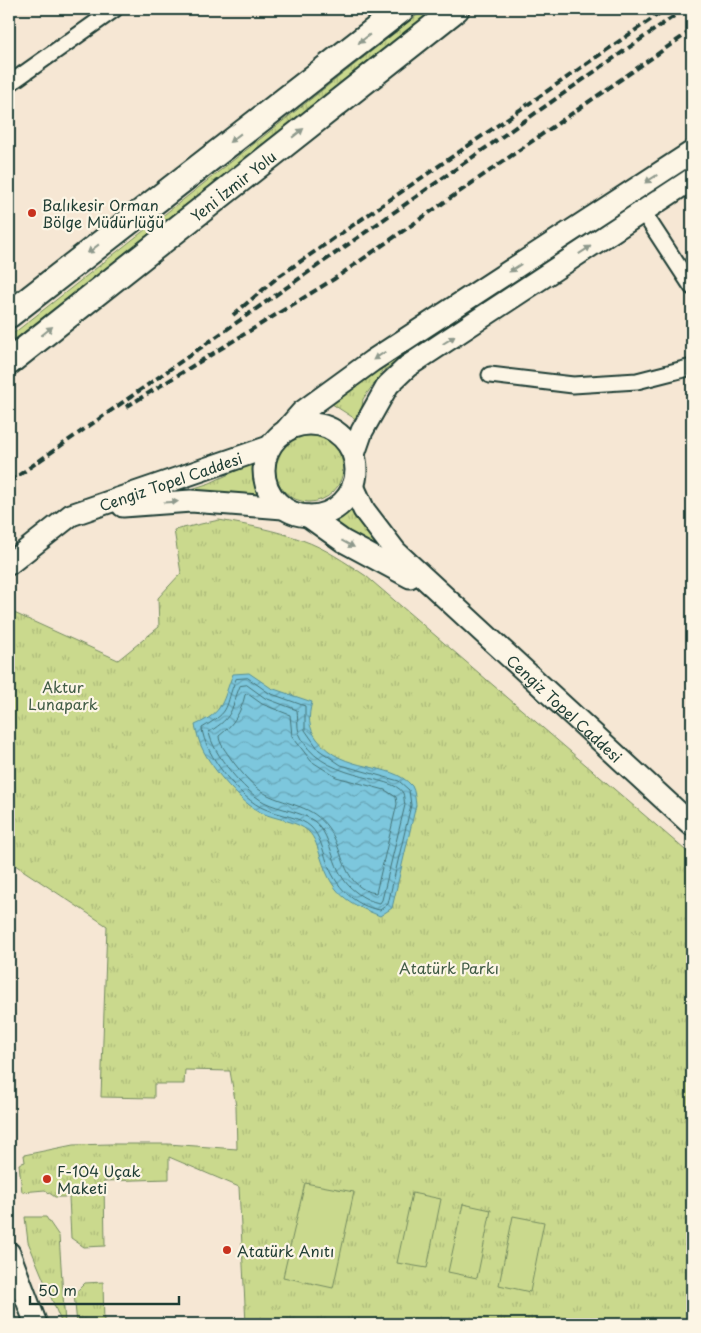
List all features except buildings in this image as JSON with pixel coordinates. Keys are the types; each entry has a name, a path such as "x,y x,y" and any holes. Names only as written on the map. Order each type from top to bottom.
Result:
{"highway":[{"path":"9,315 402,9"},
{"name":"Yeni İzmir Yolu","path":"9,362 456,9"},
{"path":"433,26 468,9"}],"main road":[{"name":"Cengiz Topel Caddesi","path":"283,508 266,487 263,474 264,460 269,447 302,412 372,361 692,152"},
{"path":"354,454 362,431 388,385 408,366 692,179"},
{"path":"287,429 300,424 326,426 348,442 354,454"},
{"name":"Cengiz Topel Caddesi","path":"9,564 71,515 269,447"},
{"name":"Cengiz Topel Caddesi","path":"354,454 356,465 354,486 364,510 378,531 396,552 437,592 692,825"},
{"path":"308,516 320,515 340,505 354,486"},
{"name":"Cengiz Topel Caddesi","path":"71,515 149,503 192,501 283,508 295,514 308,516 342,541 437,592"},
{"path":"9,1253 36,1324"}],"street":[{"path":"9,84 116,9"},
{"path":"643,212 692,287"},
{"path":"490,375 572,385 637,381 692,367"}],"green space":[{"path":"425,9 434,9 9,344 9,337"},
{"path":"446,326 383,371 363,399 360,422 329,402 392,357"},
{"path":"316,434 328,440 337,449 343,461 341,481 333,492 316,502 302,502 285,492 277,481 275,461 285,444 296,436"},
{"path":"253,463 256,483 263,498 182,492 210,483"},
{"path":"351,505 391,558 331,522 342,515"},
{"name":"Atatürk Parkı","path":"219,520 292,536 327,551 366,576 692,856 692,1324 246,1324 239,1187 169,1157 169,1179 104,1181 105,1246 84,1247 71,1238 69,1197 55,1197 45,1190 22,1192 19,1164 25,1162 24,1155 73,1145 168,1144 237,1149 236,1106 230,1071 185,1070 184,1084 154,1084 154,1098 101,1097 107,926 9,861 9,615 12,612 118,660 159,627 158,598 181,573 174,530"},
{"path":"305,1183 354,1192 333,1288 283,1277"},
{"path":"412,1193 441,1199 427,1268 397,1263"},
{"path":"463,1204 491,1210 477,1278 448,1272"},
{"path":"513,1216 544,1222 530,1292 499,1285"},
{"path":"25,1217 46,1217 59,1236 65,1324 62,1324 28,1242"},
{"path":"103,1282 104,1324 77,1324 74,1294 85,1283"}],"water":[{"path":"249,673 271,688 312,702 309,717 310,726 317,739 328,750 340,758 353,763 392,773 403,778 412,786 416,805 392,908 380,916 358,906 342,896 336,889 330,881 314,840 308,831 298,825 254,809 221,776 203,750 195,725 212,715 221,705 233,674"}],"railway":[{"path":"233,315 278,277 666,9"},
{"path":"9,482 684,9"},
{"path":"126,407 334,279 692,30"}],"place":[{"name":"Balıkesir Orman Bölge Müdürlüğü","path":"32,213"},
{"name":"F-104 Uçak Maketi","path":"47,1179"},
{"name":"Atatürk Anıtı","path":"227,1250"}],"park label":[{"name":"Aktur Lunapark","path":"63,694"}]}
